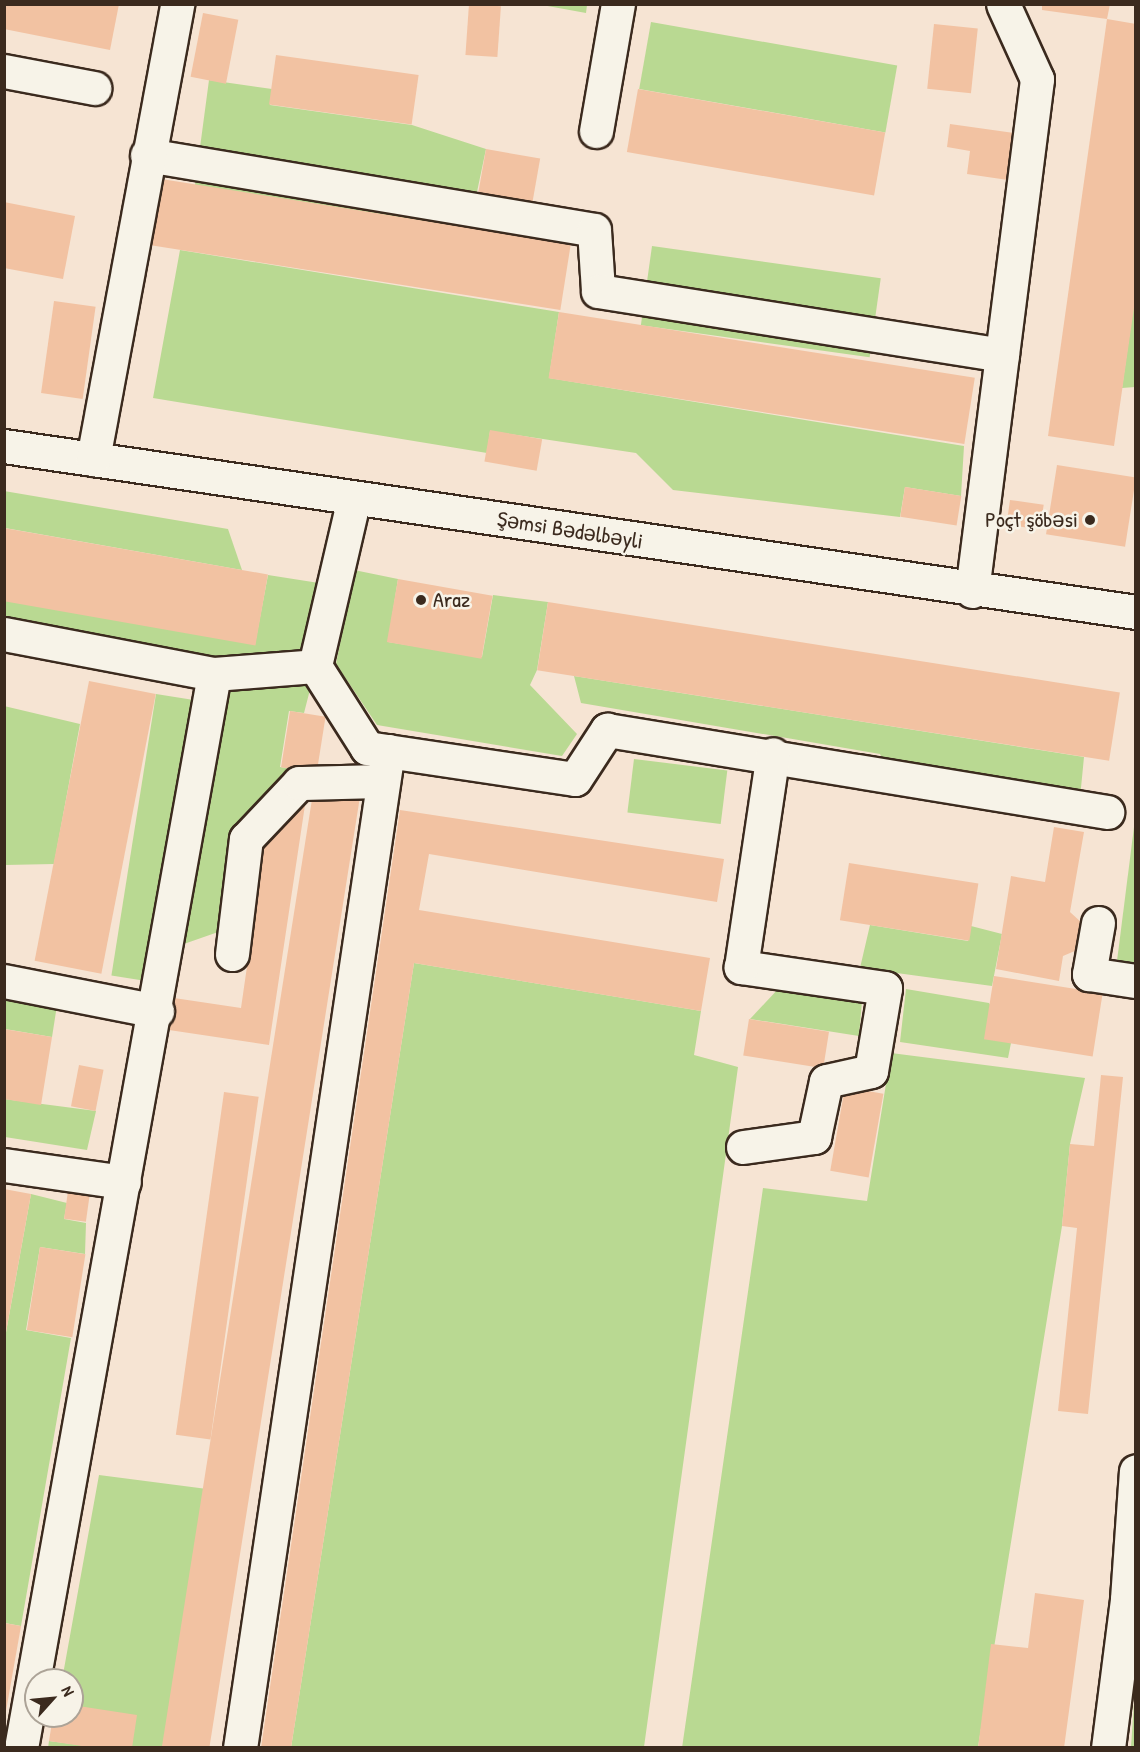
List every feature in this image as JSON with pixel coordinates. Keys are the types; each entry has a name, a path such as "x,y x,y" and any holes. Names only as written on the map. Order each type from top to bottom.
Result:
{"street":[{"path":"93,459 147,155 177,4"},
{"path":"596,132 618,4"},
{"path":"972,591 1037,79 1003,4"},
{"path":"4,71 94,88"},
{"path":"147,155 594,230 598,291 1002,355"},
{"name":"Şəmsi Bədəlbəyli","path":"4,446 972,591 1136,612"},
{"path":"354,498 315,666 367,748 385,766"},
{"path":"4,634 214,674 315,666"},
{"path":"21,1748 157,1011 214,674"},
{"path":"232,954 246,839 299,783 385,766 575,779 607,730 773,754 1107,812"},
{"path":"743,1147 814,1137 826,1081 872,1071 885,988 741,967 773,754"},
{"path":"240,1748 385,766"},
{"path":"1098,923 1089,974 1136,981"},
{"path":"4,981 157,1011"},
{"path":"4,1165 124,1182"},
{"path":"1108,1748 1126,1599 1136,1471"}],"green space":[{"path":"542,5 587,5 586,13"},
{"path":"651,22 897,65 885,132 639,89"},
{"path":"209,80 272,89 270,105 412,125 486,149 469,230 195,185"},
{"path":"652,246 881,278 870,357 641,325"},
{"path":"180,250 559,312 549,378 964,446 961,496 905,487 900,517 673,490 636,453 490,431 487,453 153,398"},
{"path":"1135,294 1135,387 1122,388"},
{"path":"4,491 228,529 242,570 5,528"},
{"path":"354,570 398,579 388,642 482,657 493,595 548,602 537,670 530,685 577,734 562,756 377,725 336,664"},
{"path":"268,575 319,583 303,655 221,664 5,623 4,600 255,644"},
{"path":"574,676 1084,757 1080,798 886,766 880,754 581,703"},
{"path":"312,682 304,713 289,711 280,767 292,769 236,825 221,931 181,945 225,689"},
{"path":"156,694 198,701 154,982 111,975"},
{"path":"4,706 80,724 54,864 5,865"},
{"path":"634,759 727,770 721,824 627,813"},
{"path":"1135,819 1135,971 1116,969"},
{"path":"870,925 968,941 971,926 1002,934 992,986 860,968"},
{"path":"414,963 701,1011 694,1055 738,1067 644,1747 291,1748"},
{"path":"779,988 862,1001 859,1036 750,1019"},
{"path":"906,989 989,1003 1011,1043 1008,1058 900,1042"},
{"path":"4,995 57,1005 52,1037 5,1029"},
{"path":"891,1053 1085,1078 1070,1144 1062,1226 978,1747 682,1748 763,1188 867,1201"},
{"path":"4,1099 96,1111 87,1150 5,1137"},
{"path":"31,1194 67,1203 64,1219 86,1223 85,1254 40,1247 26,1330 71,1338 21,1626 5,1623 5,1338"},
{"path":"99,1475 207,1489 168,1747 132,1747 84,1713 84,1668 64,1668"},
{"path":"1135,1688 1135,1747 1131,1747"},
{"path":"49,1741 95,1747 48,1748"}],"building":[{"path":"4,4 119,4 110,50 4,29"},
{"path":"469,4 501,6 497,57 465,55"},
{"path":"1042,4 1110,4 1107,19 1042,10"},
{"path":"203,13 238,20 226,84 191,77"},
{"path":"1107,19 1136,24 1136,294 1114,446 1048,436"},
{"path":"934,24 978,29 971,93 927,89"},
{"path":"276,55 419,75 412,125 269,105"},
{"path":"638,89 885,133 874,196 627,152"},
{"path":"950,124 1014,133 1008,180 967,174 970,151 947,147"},
{"path":"486,149 540,159 532,206 478,196"},
{"path":"155,178 571,244 560,310 145,244"},
{"path":"4,202 75,216 63,279 4,268"},
{"path":"54,301 96,307 83,399 41,393"},
{"path":"559,312 975,378 964,444 549,378"},
{"path":"490,430 542,439 537,471 484,462"},
{"path":"1057,465 1136,478 1125,547 1046,534"},
{"path":"905,487 961,496 957,526 900,517"},
{"path":"1010,500 1044,505 1040,529 1007,525"},
{"path":"4,528 268,575 255,645 4,601"},
{"path":"398,579 493,596 481,659 387,642"},
{"path":"548,602 1120,693 1109,761 537,670"},
{"path":"89,681 156,694 101,974 35,961"},
{"path":"290,711 326,717 317,773 281,767"},
{"path":"313,793 359,800 209,1748 162,1747"},
{"path":"294,801 305,805 269,1045 169,1030 174,998 241,1008 266,835"},
{"path":"400,810 724,859 717,902 429,854 419,910 710,958 701,1011 414,963 291,1748 261,1748"},
{"path":"1054,827 1084,832 1070,912 1082,923 1077,950 1063,956 1059,981 996,969 1011,876 1045,882"},
{"path":"849,863 978,883 969,941 840,920"},
{"path":"994,976 1103,993 1093,1056 984,1039"},
{"path":"749,1019 829,1032 823,1068 743,1056"},
{"path":"4,1029 52,1037 41,1105 4,1099"},
{"path":"79,1065 104,1070 96,1111 71,1106"},
{"path":"1101,1075 1123,1077 1088,1414 1058,1411 1077,1228 1062,1226 1070,1144 1094,1146"},
{"path":"845,1087 883,1094 869,1177 830,1171"},
{"path":"224,1092 259,1097 211,1440 176,1435"},
{"path":"4,1189 31,1194 6,1332 4,1332"},
{"path":"68,1191 90,1194 86,1222 64,1219"},
{"path":"40,1247 85,1254 72,1337 27,1330"},
{"path":"1035,1593 1084,1600 1064,1748 978,1748 991,1644 1028,1648"},
{"path":"4,1623 21,1626 6,1711 4,1711"},
{"path":"84,1707 137,1715 132,1748 95,1748 49,1741 51,1728 84,1728"}],"place":[{"name":"Poçt şöbəsi","path":"1090,520"},
{"name":"Araz","path":"421,600"}]}
